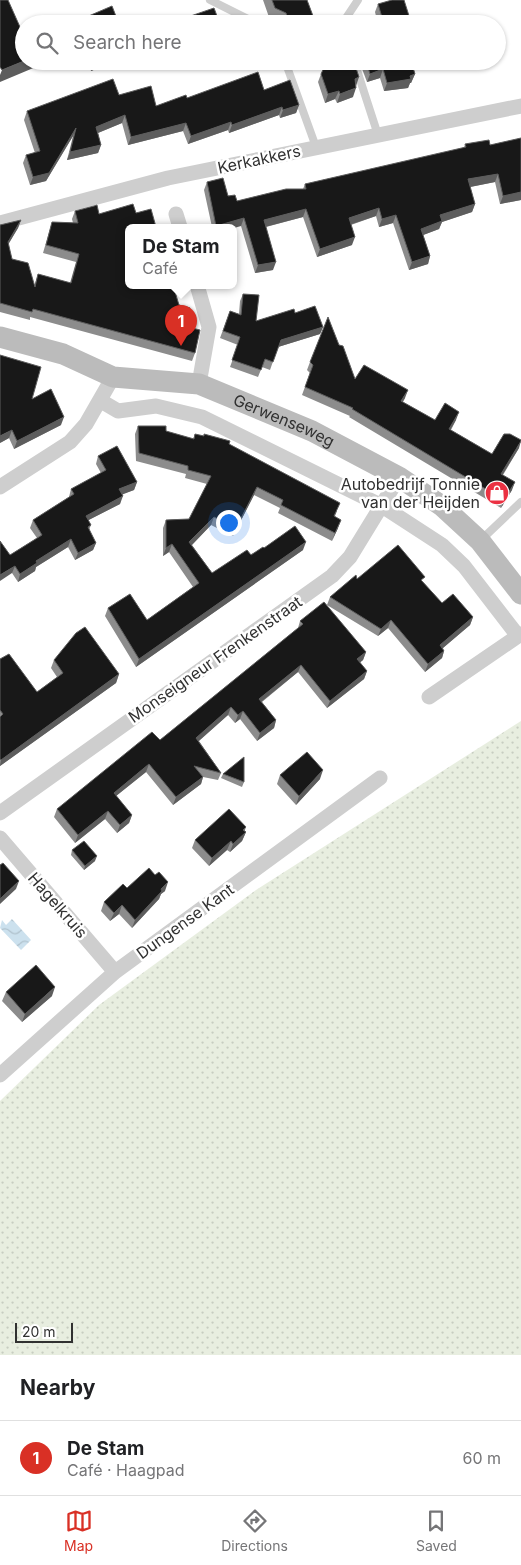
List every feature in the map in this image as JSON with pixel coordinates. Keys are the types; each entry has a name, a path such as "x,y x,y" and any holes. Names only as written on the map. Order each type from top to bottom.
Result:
{"street":[{"name":"Kerkakkers","path":"0,223 168,178 521,106"},
{"path":"198,289 209,327 199,384"},
{"name":"Gerwenseweg","path":"0,336 63,354 113,377 199,384 312,431 399,477 442,506 480,541 521,594"},
{"path":"0,487 70,442 86,424 102,401 113,377"},
{"name":"Gerwenseweg","path":"102,401 118,411 156,406 202,417 382,506 442,546 464,566 519,635 429,697"},
{"name":"Monseigneur Frenkenstraat","path":"1,809 332,576 350,558 399,477"},
{"name":"Dungense Kant","path":"0,1075 115,972 380,778"},
{"name":"Hagelkruis","path":"0,838 115,972"}],"lane":[{"path":"210,0 240,15"},
{"path":"348,15 358,0"},
{"path":"289,70 316,147"},
{"path":"357,70 378,135"},
{"path":"480,541 521,502"}],"shaded area":[{"path":"521,721 521,1355 0,1355 0,1101 99,1005 256,890"}],"water":[{"path":"12,919 31,940 21,950 0,928 2,920 6,925"}],"building":[{"path":"0,0 8,0 15,16 15,65 2,70 0,67"},
{"path":"272,0 307,0 313,15 287,15 275,8"},
{"path":"392,0 404,0 409,15 381,15 378,4"},
{"path":"112,6 116,15 91,15"},
{"path":"214,8 217,15 194,15"},
{"path":"323,70 357,70 359,77 355,79 356,88 340,94 339,91 328,94 321,74"},
{"path":"369,70 380,70 370,74"},
{"path":"383,70 414,70 415,74 410,76 411,79 387,83"},
{"path":"258,72 264,90 290,80 299,105 283,110 282,107 232,125 231,122 191,136 186,123 131,137 125,115 96,127 101,145 70,152 76,128 49,173 33,177 26,155 40,151 27,111 113,79 119,95 151,86 156,106 186,95 187,98"},
{"path":"521,138 521,192 503,196 498,174 468,179 475,204 440,215 442,221 421,229 430,256 412,262 396,215 382,219 379,208 349,218 355,237 320,249 306,209 264,220 276,262 258,265 244,218 223,224 216,224 207,182 223,178 228,196 235,195 237,201 286,189 306,189 305,184 466,147 465,144 489,140 490,145"},
{"path":"133,204 136,213 151,209 155,224 125,224 125,289 174,289 179,305 190,308 188,315 192,316 188,327 200,330 195,353 33,309 32,312 0,303 0,225 21,220 8,242 12,259 28,263 35,287 38,274 71,283 79,254 46,245 52,222 78,223 75,211 97,205 99,214"},
{"path":"243,294 259,295 256,321 294,309 295,313 315,306 323,327 281,340 273,362 265,359 261,370 232,360 240,337 223,331 230,311 241,315"},
{"path":"328,317 339,345 343,346 355,379 364,365 408,390 401,401 435,420 445,403 459,412 449,429 492,454 504,434 510,434 521,440 501,474 515,482 504,500 353,408 305,387 313,365 310,362"},
{"path":"0,355 41,367 32,399 51,389 64,417 17,441 12,430 0,436"},
{"path":"138,426 166,426 166,431 194,439 195,434 204,436 204,434 230,441 229,444 340,503 334,516 341,520 335,533 281,505 283,500 257,487 236,528 214,517 189,542 212,573 247,550 251,555 264,548 295,526 306,542 139,659 108,608 130,594 147,620 199,583 172,544 166,548 166,520 189,519 211,476 188,470 188,466 139,453"},
{"path":"117,446 137,482 119,489 123,496 86,516 91,525 88,527 96,543 78,553 71,539 36,561 37,563 20,574 15,566 0,575 0,541 10,555 42,535 33,520 74,494 71,489 106,470 98,456"},
{"path":"398,545 425,577 421,580 442,603 453,594 473,617 440,645 444,651 428,664 391,620 381,629 330,597 356,575 357,579"},
{"path":"324,602 366,652 357,659 367,671 330,701 301,665 259,699 276,720 260,733 243,711 238,715 231,707 196,738 221,773 194,766 203,777 176,797 149,764 114,793 132,815 120,825 108,811 78,835 57,809 152,732 160,740 303,624 300,621"},
{"path":"85,627 119,674 1,760 0,717 3,714 0,710 0,659 9,654 37,692 63,673 54,660 76,633"},
{"path":"307,752 323,770 299,796 280,775"},
{"path":"244,757 244,782 223,774"},
{"path":"229,809 246,827 243,830 246,832 233,844 231,841 212,858 195,840"},
{"path":"84,841 97,856 85,866 72,850"},
{"path":"3,863 19,881 0,899 0,865"},
{"path":"149,868 155,875 159,872 168,882 161,889 162,891 135,920 122,905 114,913 104,902 123,884 127,888"},
{"path":"36,965 55,987 25,1014 6,992"}],"place":[{"name":"De Stam","path":"181,346"},
{"name":"Autobedrijf Tonnie van der Heijden","path":"497,493"}]}
